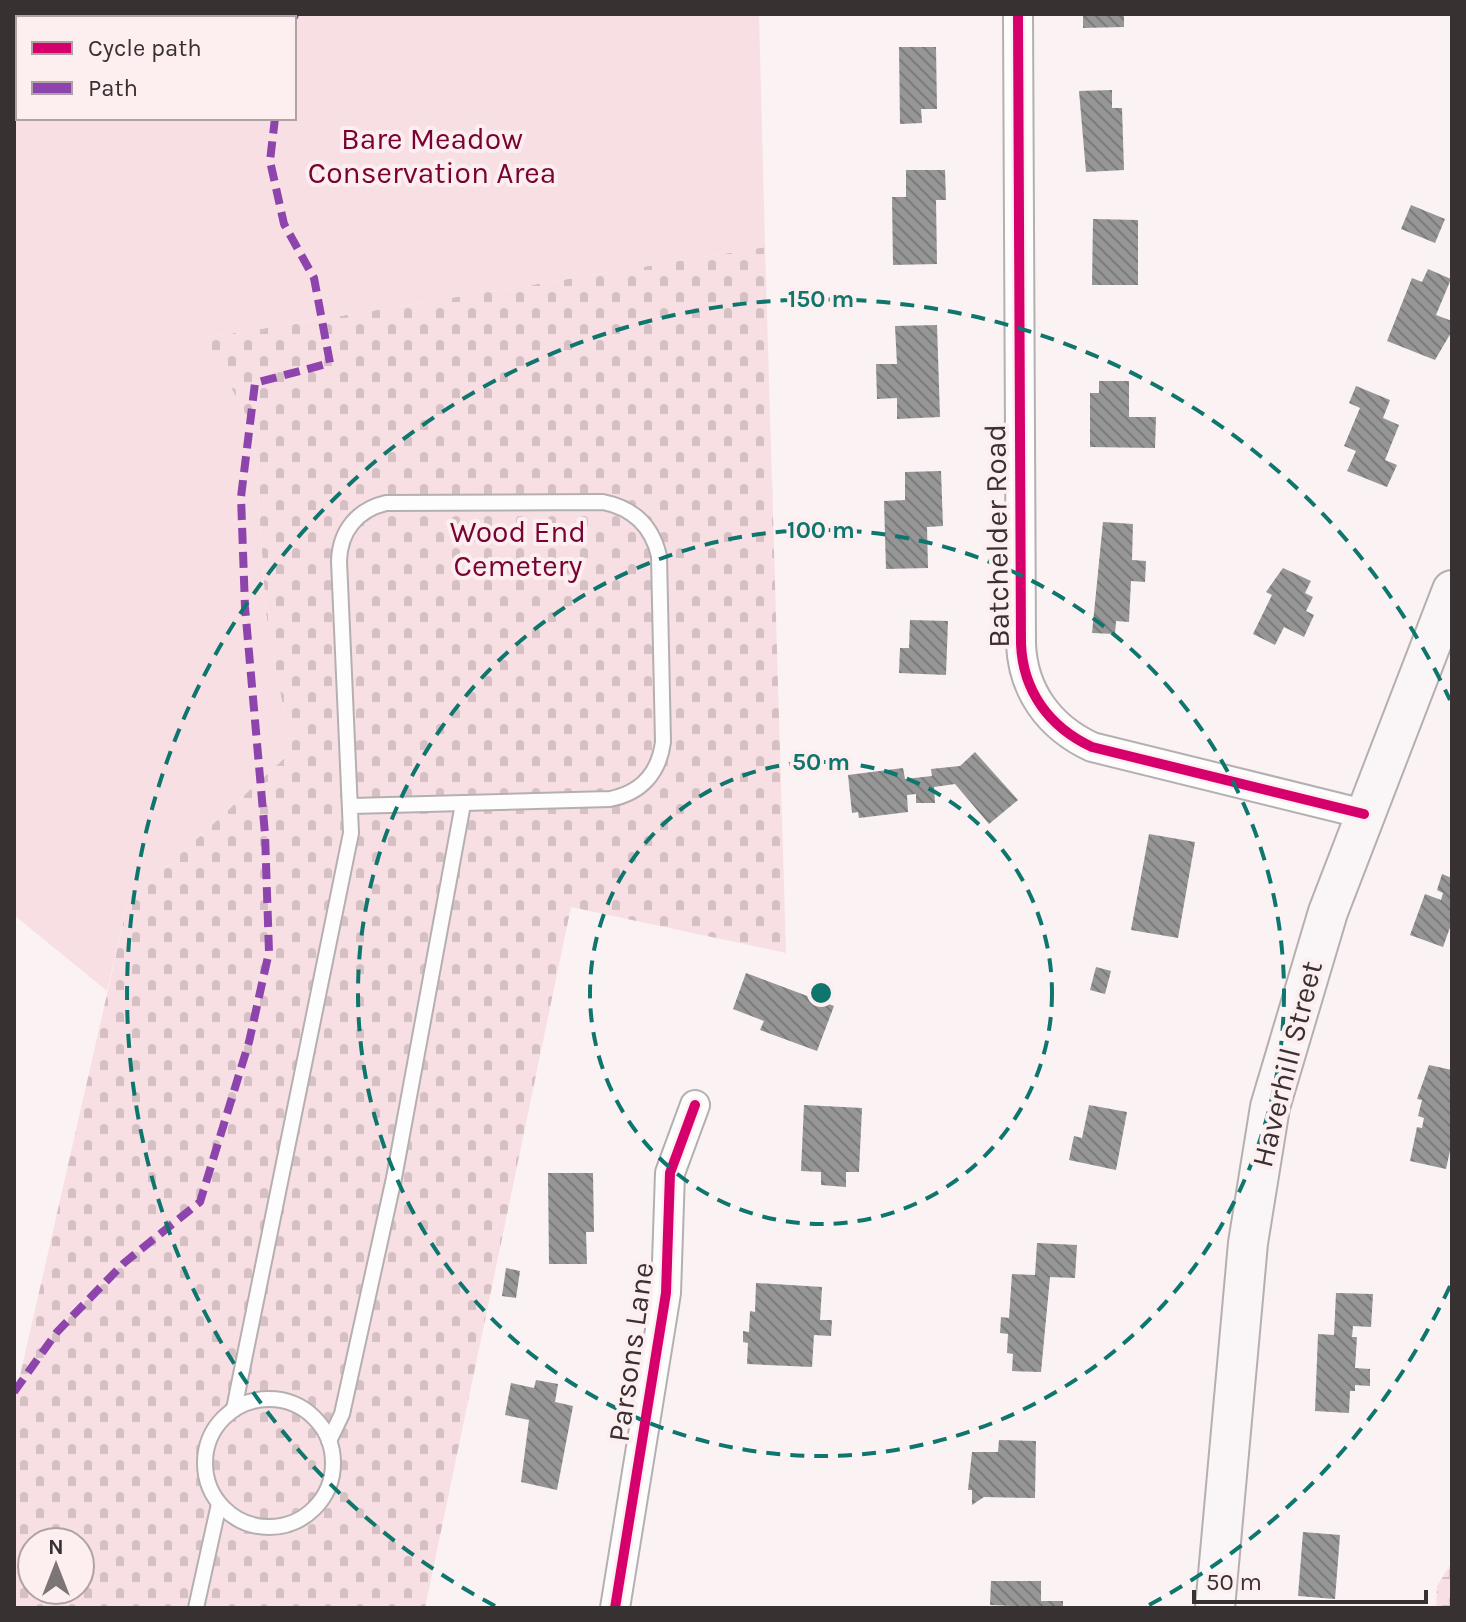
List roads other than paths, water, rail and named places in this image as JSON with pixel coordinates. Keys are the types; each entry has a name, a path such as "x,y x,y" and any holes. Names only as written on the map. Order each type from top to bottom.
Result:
{"main road":[{"name":"Haverhill Street","path":"1215,1608 1248,1243 1270,1107 1314,955 1364,814 1452,590"}],"street":[{"name":"Batchelder Road","path":"1018,14 1021,644 1030,687 1055,723 1092,747 1364,814"},
{"name":"Parsons Lane","path":"615,1608 666,1293 670,1173 695,1105"}],"lane":[{"path":"234,1409 347,857 352,806 339,561 341,543 348,526 361,514 386,503 592,501 623,507 647,527 659,556 663,742 656,769 637,790 610,799 352,806"},
{"path":"329,1441 342,1414 394,1178 463,804"},
{"path":"261,1400 289,1403 314,1417 329,1441 333,1469 324,1496 305,1517 266,1528 240,1521 219,1504 207,1480 205,1454 215,1429 234,1409 261,1400"},
{"path":"196,1608 219,1504"}],"park label":[{"name":"Bare Meadow Conservation Area","path":"432,156"},
{"name":"Wood End Cemetery","path":"518,549"}]}
